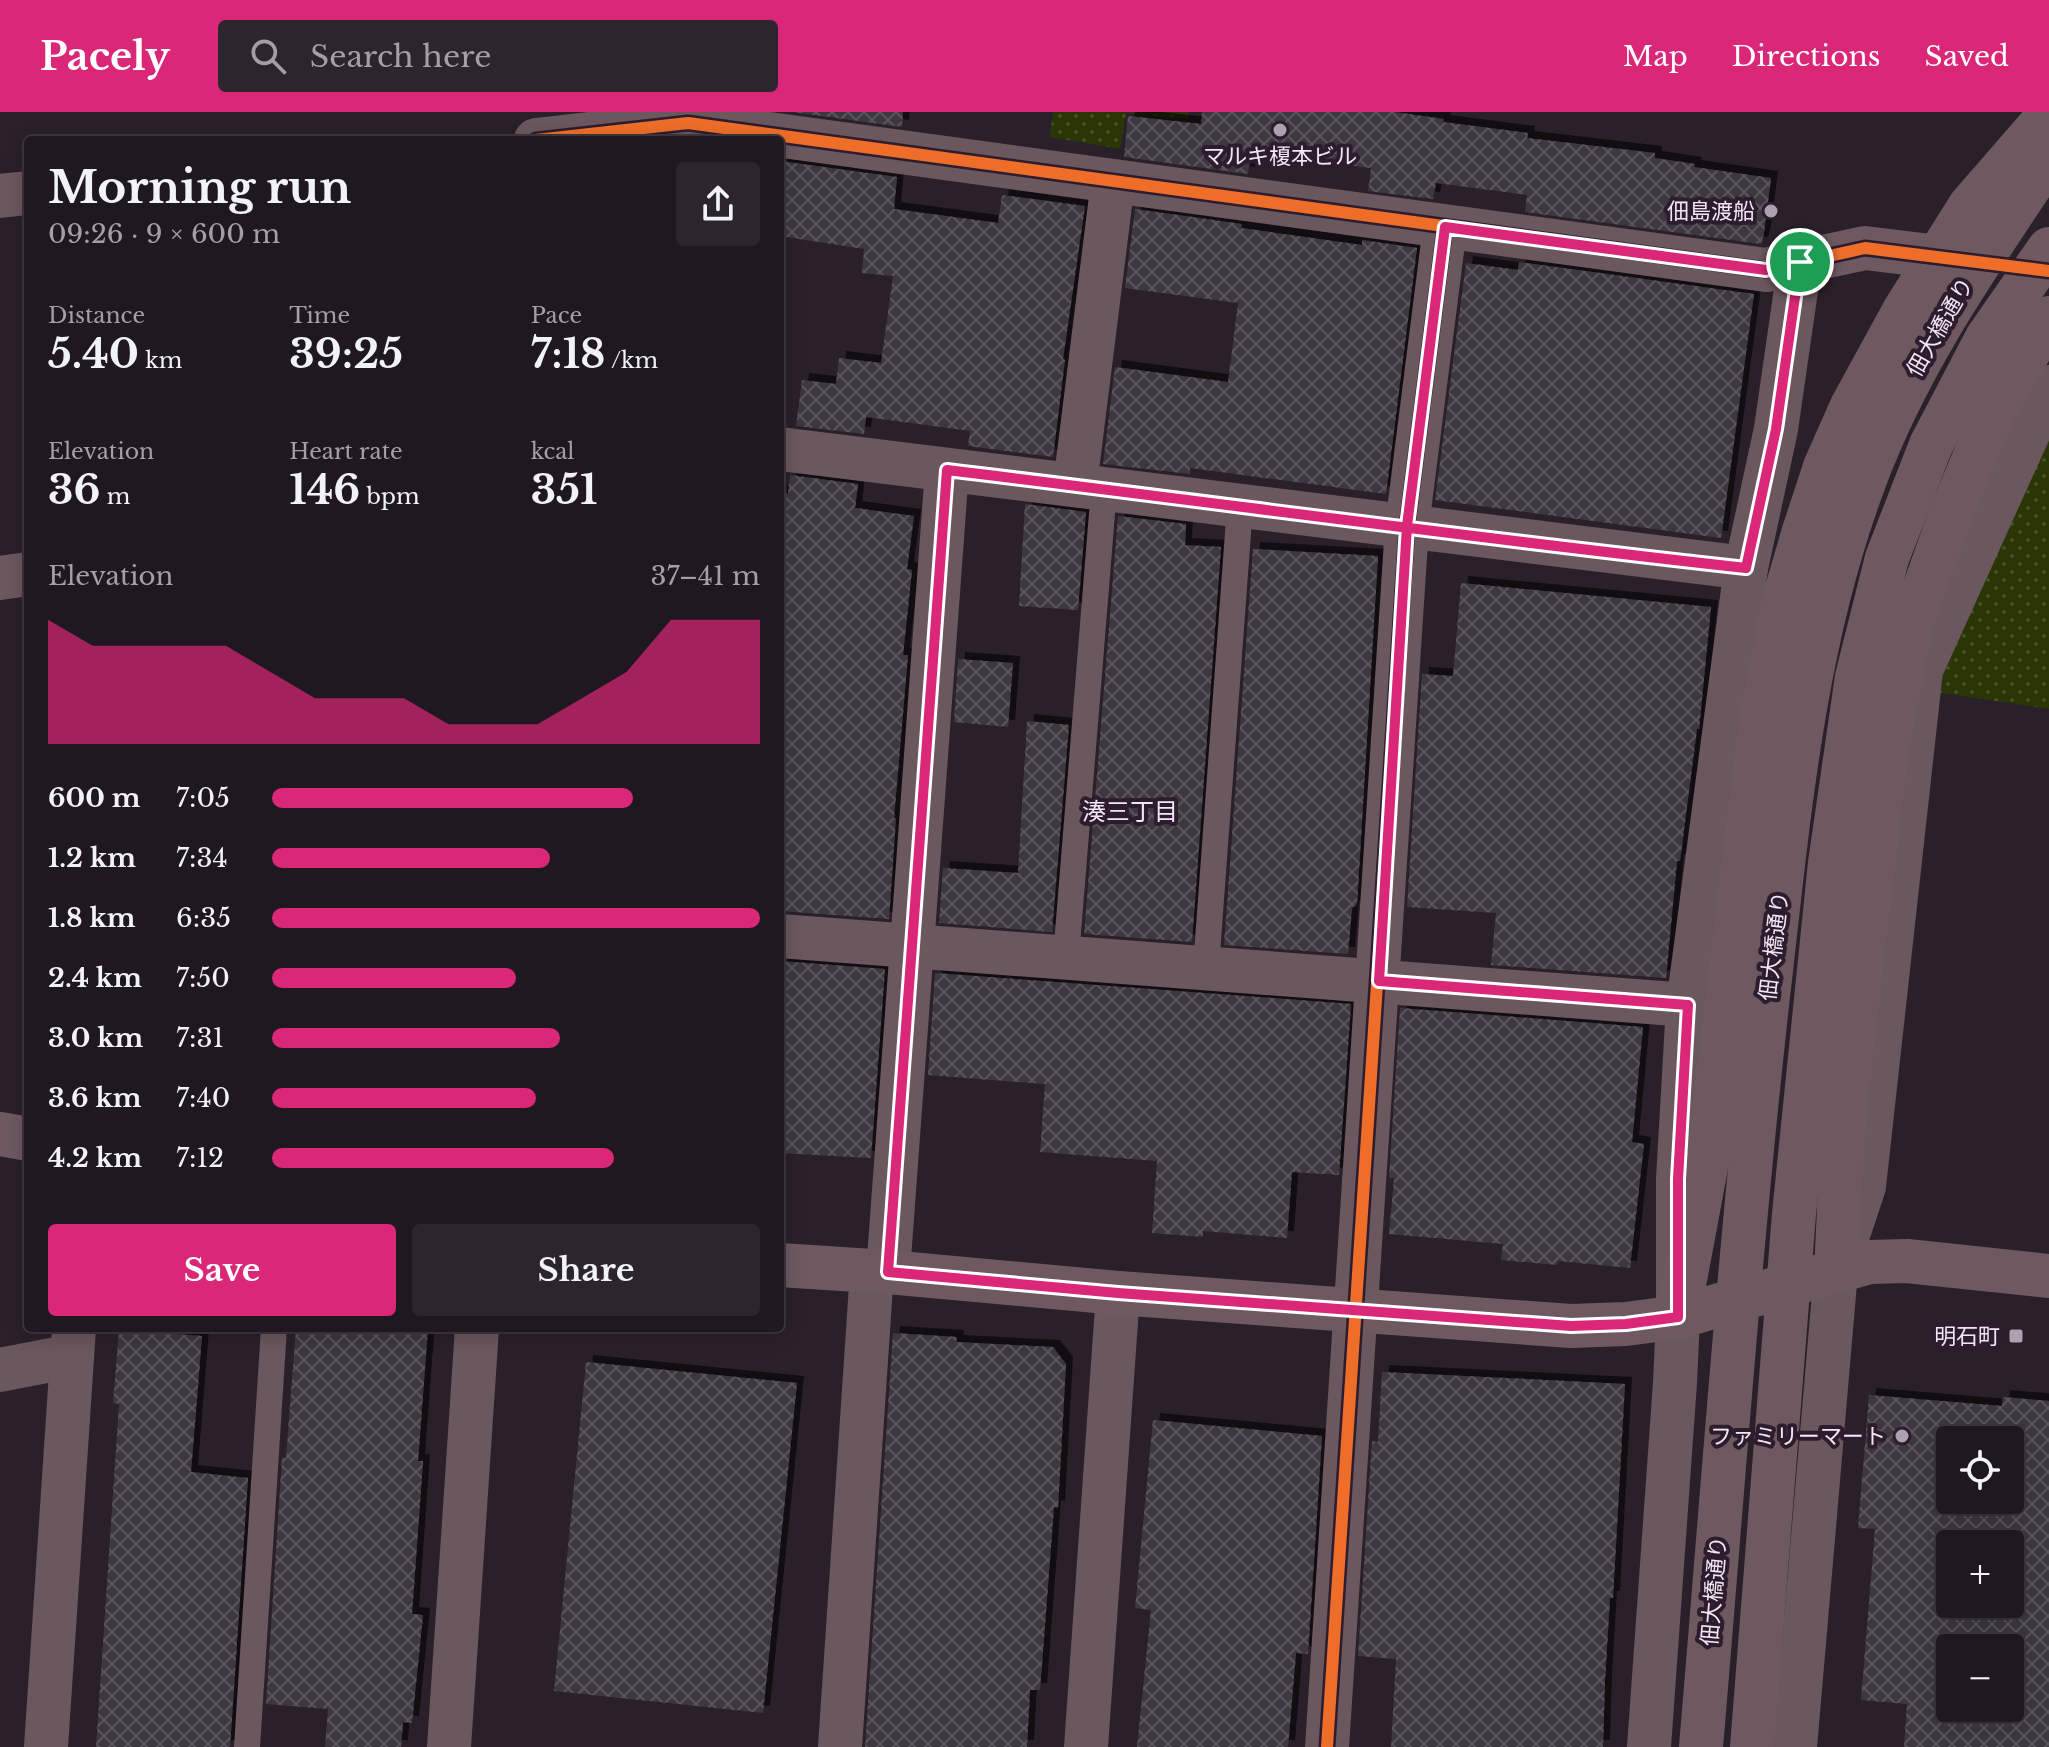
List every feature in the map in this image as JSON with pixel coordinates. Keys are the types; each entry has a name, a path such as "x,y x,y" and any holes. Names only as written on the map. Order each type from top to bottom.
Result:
{"main road":[{"path":"1678,1317 1709,1151 1760,726 1785,596 1825,467 1876,359 1970,206 2049,115"},
{"name":"佃大橋通り","path":"1701,1747 1764,1032 1796,763 1825,603 1843,542 1888,423 1938,326 2049,158"},
{"path":"1800,262 1865,248 2049,271"},
{"name":"佃大橋通り","path":"1752,1747 1798,1170 1830,863 1857,677 1887,558 1931,445 1987,338 2049,249"},
{"path":"1836,1271 1842,1147 1858,992 1888,743 1911,626 1950,516 1995,408 2049,318"},
{"path":"0,1134 24,1138"},
{"path":"784,1265 1571,1326 1626,1324 1678,1317 1869,1262 1907,1261 2049,1276"}],"street":[{"path":"605,136 640,134 688,123 783,136"},
{"path":"784,136 1766,270 1800,262 1776,429 1746,568 1688,1005 1678,1179 1678,1317 1649,1747"},
{"path":"1089,487 1113,181"},
{"path":"0,196 24,193"},
{"path":"1327,1747 1407,526 1445,227"},
{"path":"1795,1747 1836,1271 1864,1186 1921,670 2049,387"},
{"path":"784,450 1746,568"},
{"path":"840,1747 880,1271 912,945 947,470"},
{"path":"0,578 24,575"},
{"path":"784,936 1688,1005"},
{"path":"1086,1747 1118,1293"},
{"path":"449,1747 477,1332"},
{"path":"0,1370 73,1342 46,1747"}],"lane":[{"path":"1066,957 1089,487"},
{"path":"1206,967 1240,506"},
{"path":"247,1747 274,1332"}],"green space":[{"path":"1053,112 1188,112 1187,120 1126,113 1120,149 1050,137"},
{"path":"2049,435 2049,709 1936,692 1995,550"}],"building":[{"path":"792,112 903,112 902,127"},
{"path":"1202,112 1394,112 1528,133 1527,138 1655,153 1655,158 1695,164 1694,167 1771,178 1764,233 1761,244 1525,212 1527,195 1436,183 1433,199 1368,191 1371,168 1251,154 1248,174 1124,157 1128,116 1201,124"},
{"path":"784,162 897,177 894,209 998,223 1002,195 1085,206 1063,359 1053,457 968,446 970,431 866,417 864,434 796,426 802,380 836,384 839,358 881,363 893,276 862,273 864,249 784,237"},
{"path":"1135,209 1362,245 1362,240 1417,248 1386,494 1190,468 1190,474 1103,464 1115,367 1228,382 1238,303 1125,288"},
{"path":"1519,262 1754,294 1721,538 1435,500 1466,263 1518,270"},
{"path":"790,475 858,484 855,508 914,516 907,569 912,570 903,655 908,655 889,919 784,911 784,494 788,494"},
{"path":"1025,504 1086,512 1078,610 1019,606"},
{"path":"1118,516 1186,524 1185,545 1221,547 1192,942 1084,934"},
{"path":"1253,549 1378,556 1357,904 1352,908 1348,954 1224,945"},
{"path":"1461,583 1711,607 1699,729 1680,861 1677,861 1666,978 1491,965 1496,913 1407,907 1422,674 1453,676"},
{"path":"958,659 1013,663 1008,727 954,722"},
{"path":"1027,721 1069,725 1052,932 939,923 943,868 1018,873"},
{"path":"784,961 885,969 871,1158 784,1153"},
{"path":"935,973 1351,1004 1339,1175 1292,1172 1287,1238 1203,1231 1203,1237 1152,1233 1157,1161 1040,1152 1045,1084 928,1075"},
{"path":"1400,1008 1643,1027 1632,1142 1644,1144 1630,1268 1558,1261 1557,1265 1501,1260 1503,1244 1389,1234 1394,1178 1389,1178"},
{"path":"119,1332 202,1336 191,1472 248,1478 230,1747 96,1747 119,1404 113,1403"},
{"path":"296,1332 428,1332 418,1461 423,1461 412,1614 423,1615 412,1723 403,1722 401,1747 325,1747 328,1709 266,1704 282,1458 286,1458"},
{"path":"893,1333 957,1337 956,1342 1053,1347 1066,1364 1058,1508 1054,1507 1040,1690 1030,1690 1027,1747 865,1747"},
{"path":"586,1362 797,1383 763,1713 554,1691"},
{"path":"1382,1372 1625,1384 1603,1747 1391,1747 1396,1659 1358,1656 1372,1441 1378,1442"},
{"path":"1869,1395 2002,1406 2003,1397 2049,1401 2049,1747 1904,1747 1907,1704 1861,1700 1875,1529 1858,1528"},
{"path":"1153,1420 1322,1436 1308,1654 1296,1653 1288,1747 1137,1747 1151,1610 1135,1608"}],"cycle path":[{"path":"572,136 688,123 783,136"},
{"path":"784,136 1766,270 1865,248 2049,271"},
{"path":"1327,1747 1407,526 1445,227"}],"place":[{"name":"マルキ榎本ビル","path":"1280,130"},
{"name":"佃島渡船","path":"1771,211"},
{"name":"明石町","path":"2016,1336"},
{"name":"ファミリーマート","path":"1902,1436"}],"district":[{"name":"湊三丁目","path":"1130,811"}],"route":[{"path":"1800,262 1766,270 1445,227 1407,526 1379,981 1688,1005 1678,1179 1678,1317 1626,1324 1571,1326 1118,1293 888,1272 947,470 1407,526 1746,568 1776,429 1800,262"}]}
